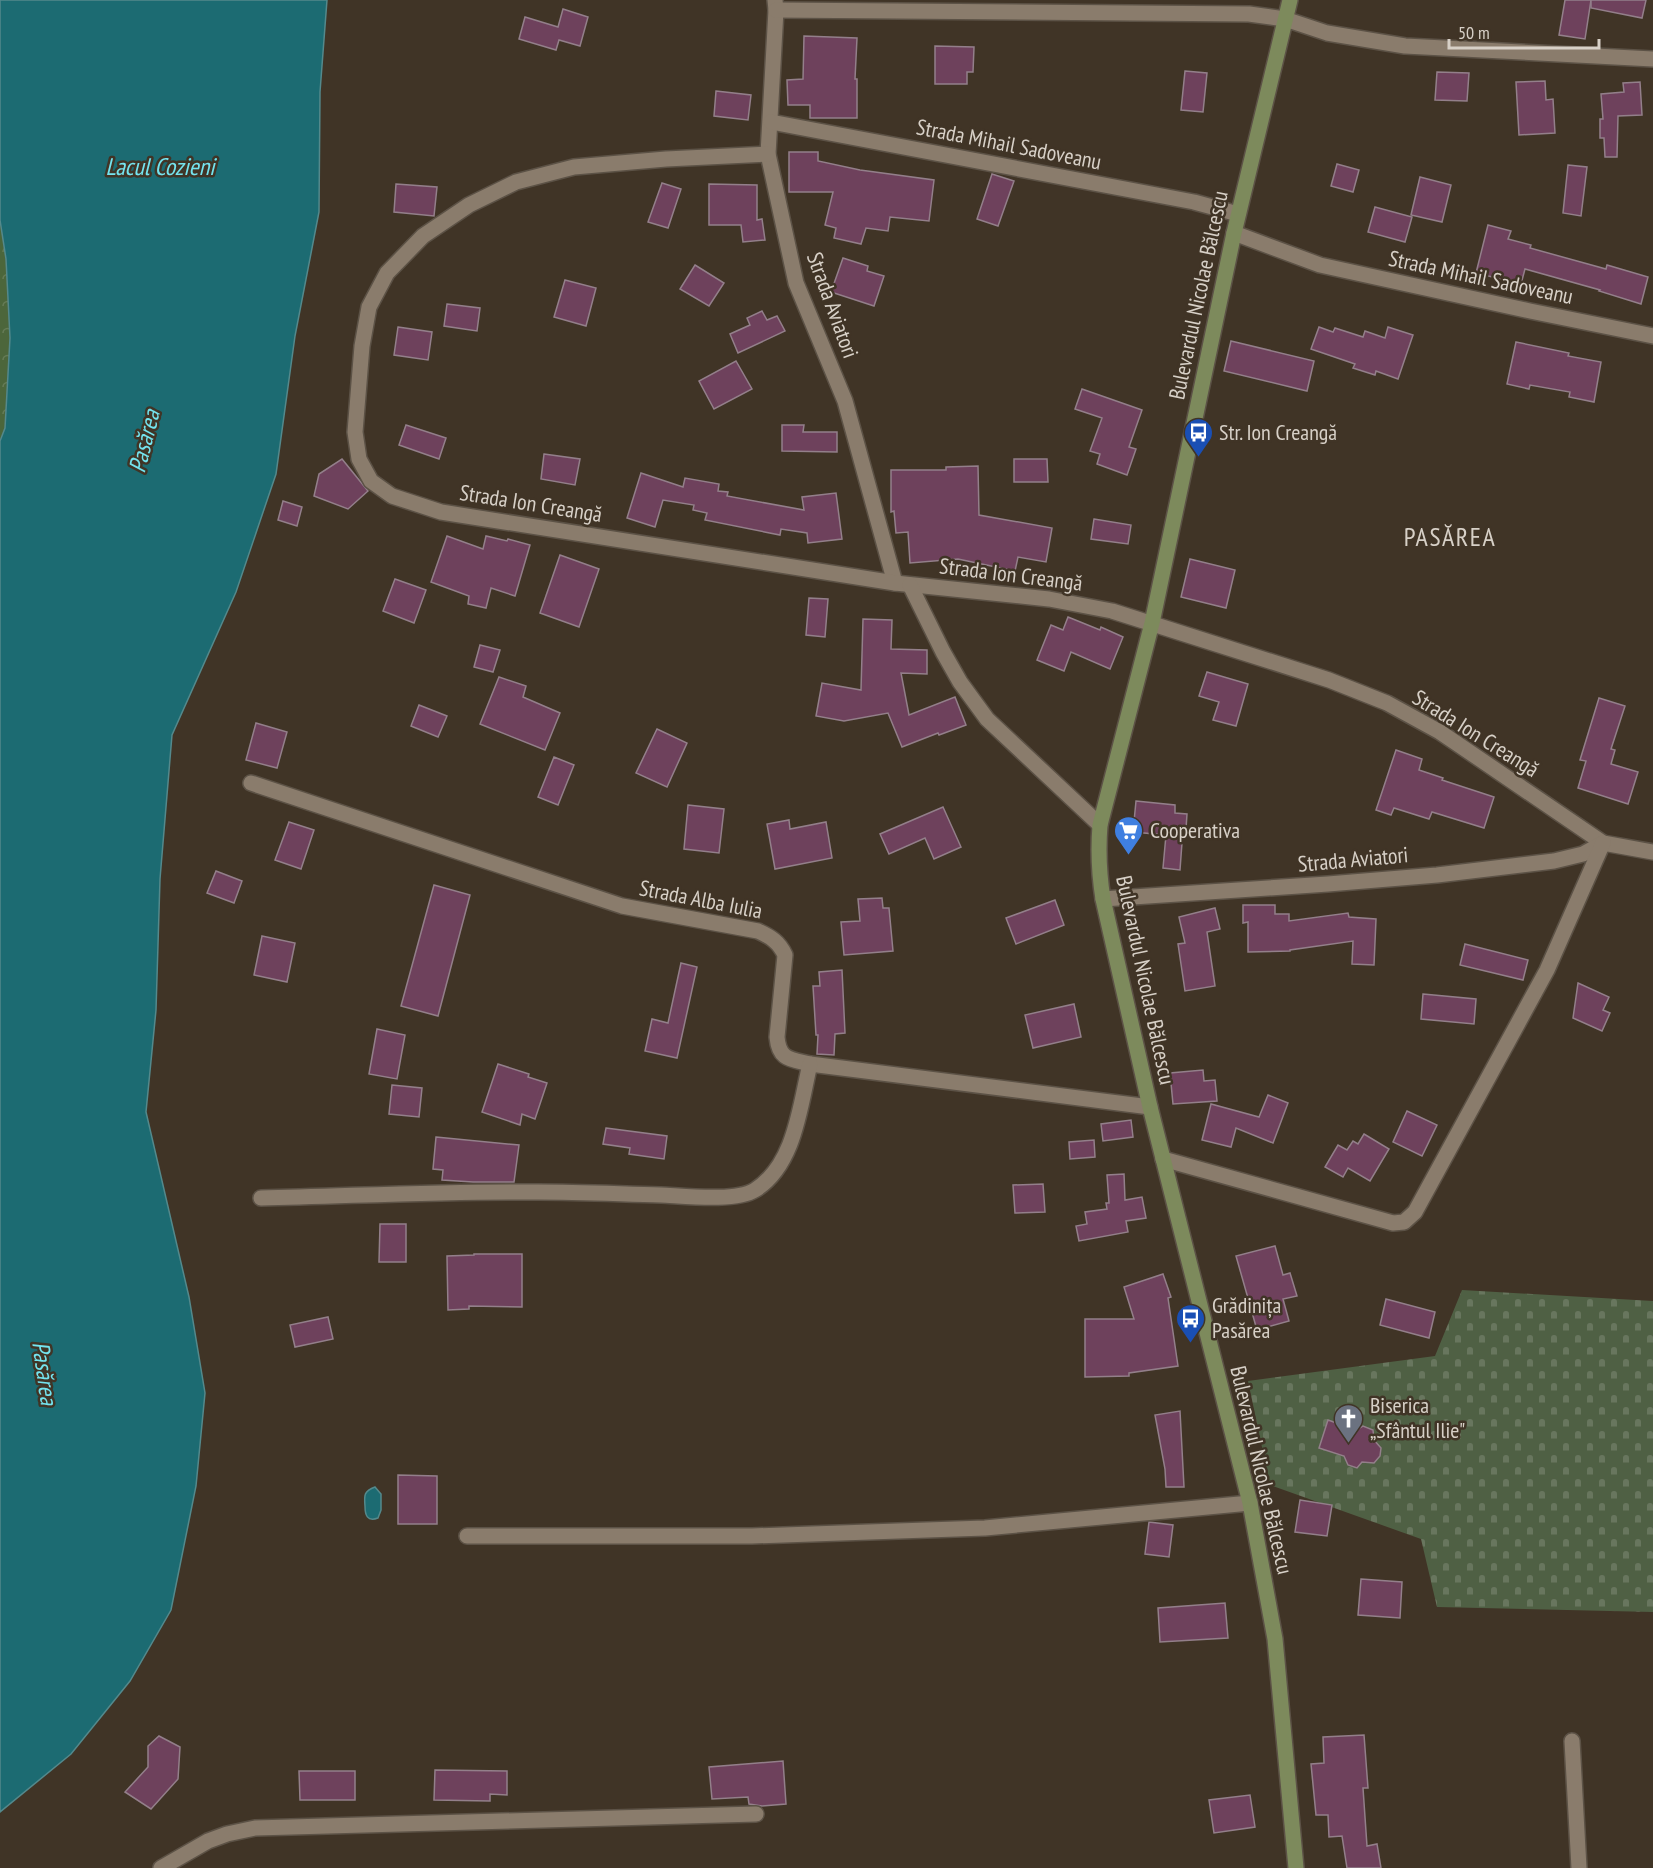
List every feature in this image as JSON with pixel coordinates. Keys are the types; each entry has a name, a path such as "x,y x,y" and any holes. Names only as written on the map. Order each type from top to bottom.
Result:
{"main road":[{"name":"Bulevardul Nicolae Bălcescu","path":"1290,0 1233,233 1152,623 1100,825 1099,870 1103,899 1150,1107 1250,1503 1275,1639 1296,1868"}],"street":[{"path":"775,5 1249,14 1285,19 1327,33 1405,46 1653,59"},
{"name":"Strada Aviatori","path":"775,5 768,154 796,283 845,401 902,584 954,672 987,719 1100,825"},
{"name":"Strada Mihail Sadoveanu","path":"771,122 1194,202 1238,214"},
{"name":"Strada Ion Creangă","path":"768,154 666,159 574,167 516,182 469,205 423,236 387,273 369,307 362,346 355,432 359,459 372,481 392,496 441,512 902,584 1049,599 1112,610 1329,680 1387,703 1440,732 1603,843 1653,852"},
{"name":"Strada Mihail Sadoveanu","path":"1233,233 1320,265 1530,312 1653,336"},
{"name":"Strada Alba Iulia","path":"251,783 622,906 758,931 771,937 780,944 785,955 777,1037 778,1048 789,1059 810,1064 1150,1107"},
{"path":"1163,1159 1393,1223 1404,1222 1415,1212 1547,970 1603,843"},
{"name":"Strada Aviatori","path":"1103,899 1328,884 1531,864 1582,854 1603,843"},
{"path":"261,1198 538,1192 740,1196 753,1192 767,1181 781,1162 792,1136 810,1064"},
{"path":"466,1536 752,1536 985,1528 1250,1503"},
{"path":"1572,1741 1579,1868"},
{"path":"161,1868 208,1841 255,1828 756,1814"}],"green space":[{"path":"0,220 6,259 10,338 5,428 0,441"},
{"path":"1462,1290 1653,1301 1653,1612 1437,1607 1421,1539 1270,1485 1248,1381 1435,1356"}],"water":[{"name":"Lacul Cozieni","path":"0,0 327,0 320,92 319,212 295,336 276,474 236,592 172,735 160,879 156,1010 146,1112 189,1297 205,1393 196,1486 171,1610 130,1681 71,1754 0,1812 0,441 5,428 10,338 6,259 0,220"},
{"path":"375,1487 381,1494 381,1510 378,1518 371,1519 366,1515 365,1496"}],"building":[{"path":"1565,0 1591,0 1585,39 1559,35"},
{"path":"1591,0 1646,0 1642,18 1591,8"},
{"path":"563,9 588,17 580,46 559,40 556,50 519,39 525,17 558,27"},
{"path":"804,36 857,38 855,79 857,79 857,118 810,118 810,105 788,105 787,80 803,79"},
{"path":"935,46 974,47 973,72 967,72 967,84 935,84"},
{"path":"1185,71 1207,73 1203,112 1181,110"},
{"path":"1437,72 1469,73 1467,101 1435,100"},
{"path":"1545,81 1546,100 1553,99 1555,133 1519,135 1516,82"},
{"path":"1640,82 1642,115 1618,116 1617,157 1605,157 1604,138 1600,138 1600,119 1603,119 1601,94 1624,92 1623,83"},
{"path":"716,91 751,95 748,120 714,116"},
{"path":"789,152 818,152 818,161 860,170 934,180 929,221 890,217 888,231 866,228 861,244 834,238 836,228 825,225 833,192 789,192"},
{"path":"1337,164 1359,170 1353,192 1331,186"},
{"path":"1568,165 1587,167 1581,216 1563,213"},
{"path":"992,174 1014,181 998,226 977,219"},
{"path":"1420,177 1451,185 1442,222 1411,215"},
{"path":"662,183 681,189 668,228 648,222"},
{"path":"396,184 437,187 434,216 394,212"},
{"path":"709,184 757,185 757,220 762,219 765,240 743,242 741,225 709,225"},
{"path":"1375,207 1412,217 1405,242 1368,232"},
{"path":"1488,225 1511,231 1508,239 1531,245 1530,248 1606,269 1607,265 1648,277 1641,304 1525,269 1521,284 1476,273"},
{"path":"843,258 868,266 867,271 884,276 874,306 831,292"},
{"path":"695,265 724,283 709,306 680,289"},
{"path":"565,280 596,288 586,326 554,317"},
{"path":"447,304 480,308 477,331 444,326"},
{"path":"762,311 767,320 777,316 785,331 738,353 730,334 750,325 747,318"},
{"path":"398,327 432,332 428,360 394,355"},
{"path":"1319,327 1333,332 1335,328 1363,337 1365,331 1385,338 1388,327 1413,335 1398,379 1376,371 1375,375 1353,368 1355,364 1311,349"},
{"path":"1231,341 1314,361 1307,391 1224,371"},
{"path":"1516,342 1601,362 1594,402 1569,397 1570,392 1530,385 1529,389 1507,384"},
{"path":"736,361 752,389 714,409 699,381"},
{"path":"1082,389 1142,410 1129,447 1136,449 1127,475 1097,464 1100,454 1090,451 1102,418 1075,409"},
{"path":"406,425 446,438 439,459 399,445"},
{"path":"782,425 804,425 803,432 837,432 837,452 782,451"},
{"path":"544,454 580,459 575,485 541,479"},
{"path":"342,459 368,491 348,509 314,496 319,474"},
{"path":"1014,459 1047,459 1048,482 1014,482"},
{"path":"978,466 979,515 1052,528 1046,562 1018,557 1015,571 958,559 910,563 908,532 896,533 894,511 891,512 891,470 946,470 946,467"},
{"path":"641,473 683,487 685,478 719,484 718,491 728,492 727,496 804,510 802,497 836,493 842,539 808,543 807,533 781,529 780,535 705,520 707,513 693,510 694,505 663,500 655,527 627,518"},
{"path":"283,501 302,507 297,526 278,520"},
{"path":"1094,519 1131,525 1128,544 1091,539"},
{"path":"447,536 483,549 486,536 530,545 515,596 491,588 486,608 468,604 469,596 431,582"},
{"path":"560,555 599,569 579,627 540,613"},
{"path":"1190,559 1235,570 1226,608 1181,597"},
{"path":"395,579 426,590 414,623 383,611"},
{"path":"809,598 828,599 825,637 806,635"},
{"path":"1068,617 1100,630 1101,627 1123,637 1110,669 1071,652 1064,671 1037,660 1051,625 1063,630"},
{"path":"863,619 892,620 891,649 927,650 927,674 901,673 909,715 955,697 966,725 902,747 888,713 844,721 816,716 822,683 861,690"},
{"path":"480,645 500,650 493,672 474,667"},
{"path":"1207,672 1248,684 1236,726 1213,720 1219,702 1199,696"},
{"path":"499,677 526,686 523,697 560,713 545,750 480,724"},
{"path":"1599,698 1625,706 1611,749 1615,750 1611,764 1638,772 1628,804 1578,788 1586,761 1580,760"},
{"path":"419,705 447,716 438,737 411,726"},
{"path":"256,723 287,732 277,768 246,760"},
{"path":"657,729 687,743 667,787 636,773"},
{"path":"1396,750 1422,759 1419,770 1494,797 1484,828 1432,812 1429,819 1394,808 1391,815 1376,810"},
{"path":"554,757 574,765 558,805 538,797"},
{"path":"1136,801 1175,805 1175,813 1187,814 1186,829 1183,829 1180,870 1163,868 1166,835 1133,832"},
{"path":"688,805 724,809 719,853 684,849"},
{"path":"943,807 961,847 934,859 925,838 889,854 880,834"},
{"path":"789,820 790,829 826,822 832,858 775,869 767,824"},
{"path":"289,822 314,830 301,869 275,860"},
{"path":"216,871 242,881 234,903 207,893"},
{"path":"434,885 470,895 438,1016 401,1006"},
{"path":"882,898 883,908 889,908 893,951 844,955 841,922 860,921 858,899"},
{"path":"1055,900 1064,925 1016,944 1006,918"},
{"path":"1243,905 1275,905 1275,914 1289,914 1289,921 1348,913 1349,917 1376,919 1374,965 1352,964 1353,941 1290,951 1248,952 1248,922 1243,923"},
{"path":"1215,908 1220,929 1207,932 1215,986 1185,991 1178,944 1185,943 1179,917"},
{"path":"262,936 295,943 287,982 254,975"},
{"path":"1465,944 1528,960 1523,980 1460,965"},
{"path":"681,963 697,967 677,1058 645,1051 652,1019 668,1023"},
{"path":"842,970 845,1033 835,1034 834,1055 817,1054 818,1035 816,1035 813,986 820,986 819,972"},
{"path":"1578,983 1609,997 1603,1010 1610,1013 1602,1031 1573,1018"},
{"path":"1423,994 1476,999 1474,1024 1421,1019"},
{"path":"1074,1004 1081,1037 1033,1048 1025,1015"},
{"path":"377,1029 405,1035 397,1079 369,1074"},
{"path":"498,1064 529,1074 528,1077 547,1083 535,1119 522,1114 520,1125 482,1112"},
{"path":"1203,1070 1204,1081 1215,1080 1217,1101 1173,1104 1170,1073"},
{"path":"392,1085 422,1088 419,1117 389,1114"},
{"path":"1268,1095 1288,1103 1273,1143 1236,1128 1231,1147 1202,1140 1211,1104 1259,1117"},
{"path":"1407,1111 1437,1125 1422,1156 1393,1142"},
{"path":"1131,1120 1133,1137 1103,1141 1101,1124"},
{"path":"606,1128 667,1136 664,1159 629,1154 630,1148 603,1144"},
{"path":"1364,1134 1389,1149 1370,1181 1348,1168 1343,1177 1325,1167 1338,1145 1347,1150 1353,1141 1358,1144"},
{"path":"436,1137 519,1145 514,1182 442,1180 443,1170 433,1169"},
{"path":"1094,1140 1095,1157 1070,1159 1069,1142"},
{"path":"1124,1174 1125,1200 1142,1197 1146,1218 1126,1221 1128,1232 1079,1241 1076,1226 1087,1224 1085,1212 1107,1209 1106,1203 1109,1203 1107,1175"},
{"path":"1043,1184 1045,1212 1015,1213 1013,1185"},
{"path":"380,1224 406,1224 406,1262 379,1262"},
{"path":"1275,1246 1283,1275 1290,1273 1297,1296 1283,1299 1289,1321 1257,1330 1236,1256"},
{"path":"522,1254 522,1307 469,1306 469,1309 448,1310 447,1256"},
{"path":"1163,1274 1171,1297 1168,1298 1178,1366 1129,1373 1129,1376 1085,1377 1085,1319 1134,1319 1124,1287"},
{"path":"1386,1299 1435,1312 1429,1338 1380,1325"},
{"path":"328,1317 333,1339 295,1347 290,1325"},
{"path":"1180,1411 1184,1487 1166,1487 1155,1415"},
{"name":"Biserica „Sfântul Ilie\"","path":"1328,1420 1356,1430 1363,1426 1373,1430 1374,1440 1381,1448 1380,1456 1374,1463 1362,1462 1357,1468 1348,1465 1344,1456 1319,1448"},
{"path":"398,1475 437,1476 437,1524 398,1524"},
{"path":"1300,1500 1332,1505 1327,1536 1295,1532"},
{"path":"1149,1522 1173,1525 1169,1557 1145,1554"},
{"path":"1361,1579 1402,1582 1400,1618 1358,1615"},
{"path":"1225,1603 1228,1638 1160,1642 1158,1608"},
{"path":"1364,1735 1368,1788 1363,1788 1367,1846 1377,1844 1381,1868 1347,1868 1342,1836 1329,1837 1328,1815 1316,1815 1311,1764 1324,1763 1323,1737"},
{"path":"159,1736 180,1747 178,1779 151,1809 125,1792 148,1767 148,1746"},
{"path":"783,1761 786,1804 762,1806 749,1804 748,1797 712,1799 709,1767"},
{"path":"435,1770 507,1771 507,1795 490,1794 490,1801 434,1800"},
{"path":"299,1771 355,1771 355,1800 300,1800"},
{"path":"1250,1795 1255,1827 1214,1833 1209,1800"}],"place":[{"name":"Str. Ion Creangă","path":"1198,458"},
{"name":"Cooperativa","path":"1129,856"},
{"name":"Grădinița Pasărea","path":"1191,1344"},
{"name":"Biserica „Sfântul Ilie\"","path":"1349,1444"}],"district":[{"name":"PASĂREA","path":"1450,536"}],"water label":[{"name":"Pasărea","path":"144,441"},
{"name":"Pasărea","path":"45,1373"}]}
